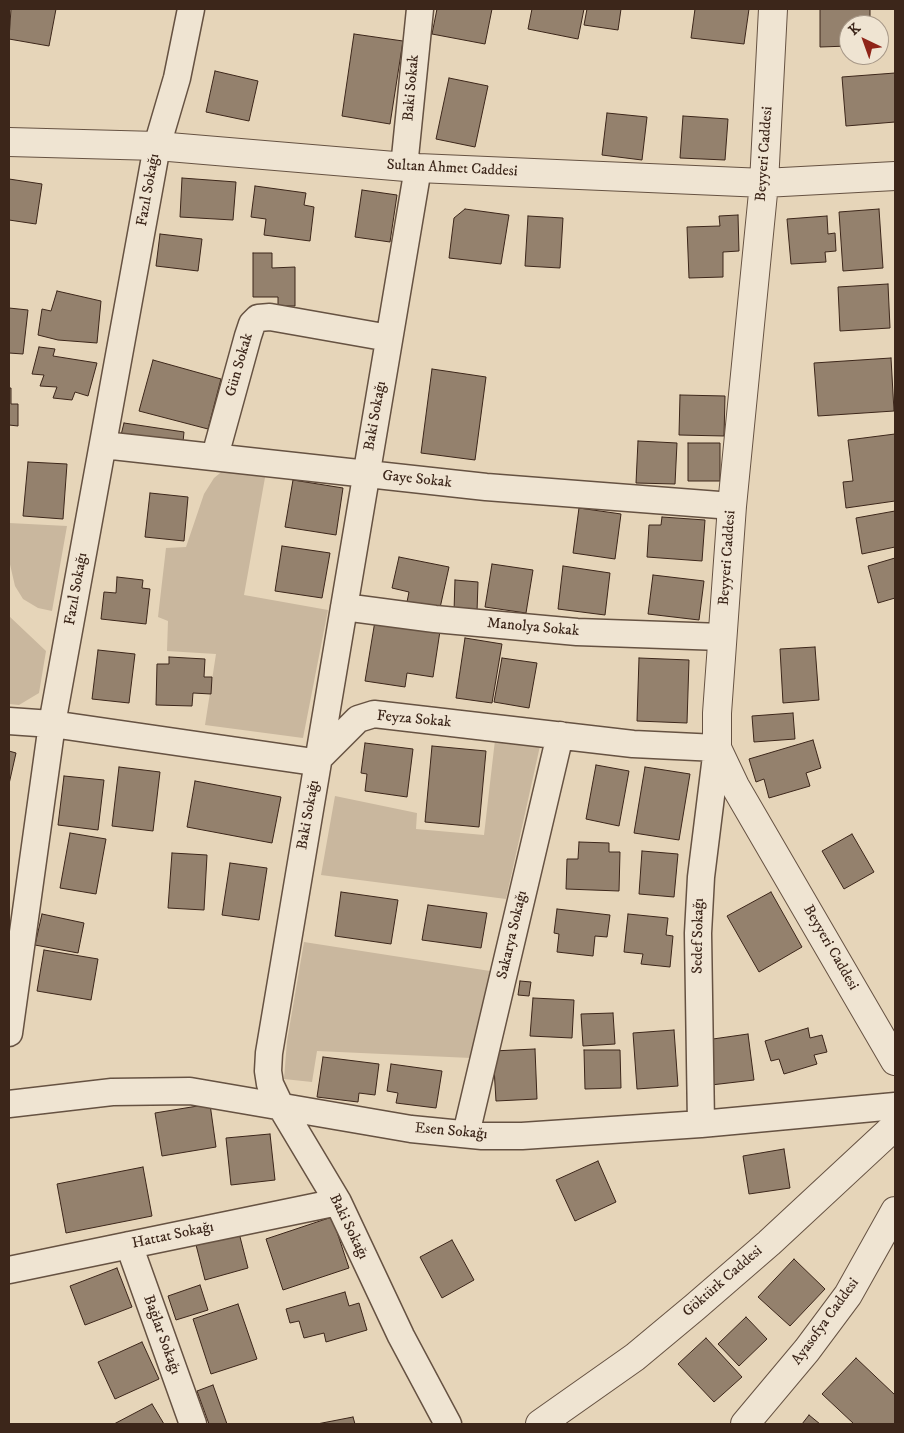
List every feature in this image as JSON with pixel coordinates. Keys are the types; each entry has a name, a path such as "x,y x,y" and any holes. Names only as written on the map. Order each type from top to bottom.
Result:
{"street":[{"name":"Fazıl Sokağı","path":"9,1033 52,724 157,146 177,78 192,9"},
{"name":"Baki Sokak","path":"411,167 420,9"},
{"name":"Beyyeri Caddesi","path":"773,9 764,183 732,506 722,637 717,748 735,786 895,1061"},
{"name":"Sultan Ahmet Caddesi","path":"9,142 157,146 411,167 764,183 895,176"},
{"name":"Baki Sokağı","path":"411,167 389,338 269,1053 270,1084 280,1105 338,1202 401,1336 448,1424"},
{"name":"Gün Sokak","path":"214,456 248,336 252,324 258,318 270,316 389,338"},
{"name":"Gaye Sokak","path":"103,445 486,487 732,506"},
{"name":"Manolya Sokak","path":"344,607 435,619 577,632 722,637"},
{"name":"Feyza Sokak","path":"318,759 358,719 374,714 633,744 717,748"},
{"path":"9,720 52,724 307,761 318,759"},
{"name":"Sakarya Sokağı","path":"466,1134 560,735"},
{"name":"Sedef Sokağı","path":"701,1124 698,933 701,877 717,748"},
{"name":"Esen Sokağı","path":"9,1104 69,1096 149,1090 190,1090 411,1129 466,1134 522,1136 701,1124 895,1106"},
{"name":"Göktürk Caddesi","path":"540,1424 635,1357 695,1307 769,1243 895,1126"},
{"name":"Hattat Sokağı","path":"9,1270 338,1202"},
{"name":"Ayasofya Caddesi","path":"745,1424 808,1350 848,1295 895,1211"},
{"name":"Bağlar Sokağı","path":"129,1245 193,1424"}],"shaded area":[{"path":"225,469 266,472 244,595 328,610 303,738 205,725 216,654 167,651 168,621 158,617 166,548 186,547 204,494 214,478"},
{"path":"9,523 67,526 52,611 38,608 23,599 15,586 9,560"},
{"path":"9,616 46,651 39,693 19,705 9,704"},
{"path":"495,740 540,746 506,899 321,875 335,796 417,813 416,829 484,835"},
{"path":"304,942 490,971 471,1058 317,1051 312,1082 284,1079 287,1041"}],"building":[{"path":"11,9 56,9 49,46 9,39"},
{"path":"437,9 492,9 485,44 432,34"},
{"path":"532,9 584,9 578,39 528,29"},
{"path":"587,9 621,9 618,30 584,25"},
{"path":"695,9 749,9 744,44 691,38"},
{"path":"820,9 870,9 870,15 839,15 839,46 820,47"},
{"path":"354,34 403,41 390,124 342,116"},
{"path":"215,71 258,81 249,121 206,112"},
{"path":"895,73 895,122 846,126 842,77"},
{"path":"449,78 488,86 475,147 436,139"},
{"path":"607,113 647,117 642,160 602,155"},
{"path":"683,116 728,119 725,160 680,158"},
{"path":"182,178 236,182 233,220 180,217"},
{"path":"9,179 42,184 36,224 9,220"},
{"path":"255,186 306,193 304,205 314,207 310,241 264,235 266,219 251,217"},
{"path":"362,190 397,195 390,242 355,237"},
{"path":"465,209 509,215 501,264 449,258 454,218"},
{"path":"879,209 883,268 843,271 839,212"},
{"path":"738,215 739,251 723,252 723,277 689,278 687,227 720,226 719,216"},
{"path":"528,216 563,218 560,268 525,266"},
{"path":"827,216 828,234 835,233 836,251 825,252 826,262 791,264 787,219"},
{"path":"160,234 202,239 198,271 156,266"},
{"path":"253,253 272,253 272,268 295,267 295,306 278,306 278,297 253,297"},
{"path":"888,284 890,328 840,331 838,287"},
{"path":"57,291 101,301 97,343 58,340 38,335 42,309 51,311"},
{"path":"9,308 28,310 23,354 9,353"},
{"path":"39,347 55,349 53,356 97,363 88,396 75,392 72,400 53,398 57,387 40,386 44,375 32,374"},
{"path":"891,358 894,411 818,416 814,363"},
{"path":"153,360 221,379 208,429 139,411"},
{"path":"432,369 486,377 475,460 421,453"},
{"path":"9,388 11,388 11,404 18,404 18,426 9,425"},
{"path":"680,395 725,396 724,436 679,435"},
{"path":"124,423 184,432 183,442 121,435"},
{"path":"895,434 895,501 846,508 843,482 853,481 848,440"},
{"path":"638,441 677,443 675,484 636,483"},
{"path":"688,443 720,443 720,481 688,481"},
{"path":"28,462 67,464 63,519 23,516"},
{"path":"293,480 343,488 336,535 285,527"},
{"path":"150,493 188,497 184,541 145,537"},
{"path":"579,508 621,514 615,559 573,553"},
{"path":"895,511 895,547 862,554 856,518"},
{"path":"662,517 705,520 702,561 647,557 649,525 661,525"},
{"path":"282,546 330,553 322,598 275,591"},
{"path":"399,557 449,567 440,608 407,602 409,592 392,588"},
{"path":"895,558 895,598 878,603 868,566"},
{"path":"492,564 533,570 526,613 485,607"},
{"path":"563,566 610,573 605,615 558,609"},
{"path":"653,575 704,581 699,620 648,614"},
{"path":"117,577 143,580 142,588 150,589 146,624 101,619 104,592 116,593"},
{"path":"455,580 478,582 477,612 454,611"},
{"path":"375,621 440,631 433,677 407,673 405,687 365,681"},
{"path":"465,638 502,644 492,703 456,698"},
{"path":"815,647 819,700 783,703 780,649"},
{"path":"98,650 135,654 129,703 92,699"},
{"path":"169,657 205,659 204,677 212,677 211,694 193,693 192,706 156,705 157,664 169,664"},
{"path":"502,658 537,663 529,708 494,702"},
{"path":"639,658 689,660 687,723 637,721"},
{"path":"793,713 795,739 754,742 752,716"},
{"path":"813,740 821,768 806,773 810,786 769,798 764,779 756,782 749,759"},
{"path":"365,743 413,749 407,797 365,791 367,774 361,773"},
{"path":"432,746 486,751 479,827 425,822"},
{"path":"9,751 16,753 9,784"},
{"path":"596,765 629,771 619,826 586,819"},
{"path":"119,767 160,772 153,831 112,826"},
{"path":"645,767 690,774 679,840 634,833"},
{"path":"64,776 104,780 98,830 58,825"},
{"path":"195,781 281,797 272,843 187,827"},
{"path":"70,833 106,839 96,894 60,888"},
{"path":"852,834 874,872 844,889 822,851"},
{"path":"579,842 609,843 609,852 620,852 619,891 566,889 567,859 578,859"},
{"path":"642,851 678,854 674,897 639,894"},
{"path":"172,853 207,855 204,910 168,908"},
{"path":"230,863 267,868 259,920 222,915"},
{"path":"341,892 398,900 391,944 335,936"},
{"path":"771,892 802,947 759,972 727,916"},
{"path":"428,905 487,913 481,948 422,940"},
{"path":"557,909 610,915 607,937 595,936 593,956 557,952 559,934 554,933"},
{"path":"42,914 84,923 78,953 35,945"},
{"path":"628,914 668,918 666,935 673,936 670,967 641,964 643,954 624,952"},
{"path":"44,950 98,959 91,1000 37,991"},
{"path":"520,981 531,982 529,996 518,995"},
{"path":"533,998 574,1000 572,1038 530,1036"},
{"path":"613,1013 615,1044 583,1046 581,1014"},
{"path":"808,1028 810,1038 822,1035 827,1052 814,1055 817,1064 784,1074 779,1059 771,1061 765,1041"},
{"path":"674,1030 678,1086 637,1089 633,1033"},
{"path":"748,1034 754,1080 711,1085 706,1040"},
{"path":"535,1049 537,1099 496,1101 493,1051"},
{"path":"584,1050 620,1050 621,1088 585,1089"},
{"path":"323,1057 379,1064 375,1095 359,1093 358,1102 317,1097"},
{"path":"391,1064 442,1071 436,1108 396,1103 398,1093 387,1091"},
{"path":"210,1104 216,1147 162,1156 155,1113"},
{"path":"270,1134 275,1180 231,1185 226,1138"},
{"path":"784,1149 790,1188 749,1194 743,1156"},
{"path":"598,1161 616,1202 575,1221 556,1180"},
{"path":"143,1167 152,1216 66,1233 57,1184"},
{"path":"332,1217 349,1268 283,1290 266,1239"},
{"path":"238,1229 248,1268 205,1280 195,1241"},
{"path":"452,1240 474,1280 442,1298 420,1257"},
{"path":"794,1259 825,1289 790,1326 758,1297"},
{"path":"117,1268 132,1307 85,1325 70,1286"},
{"path":"200,1285 208,1310 176,1320 168,1296"},
{"path":"345,1292 349,1306 359,1303 367,1330 326,1342 324,1333 304,1338 299,1321 290,1323 286,1309"},
{"path":"238,1304 257,1359 211,1374 193,1319"},
{"path":"746,1317 767,1339 739,1366 718,1344"},
{"path":"706,1338 742,1377 714,1402 678,1364"},
{"path":"142,1342 159,1379 115,1399 98,1362"},
{"path":"856,1358 895,1395 895,1424 854,1424 822,1394"},
{"path":"213,1385 227,1424 209,1424 197,1391"},
{"path":"152,1404 164,1424 114,1424"},
{"path":"809,1415 820,1424 802,1424"},
{"path":"353,1417 355,1424 317,1424"}]}
